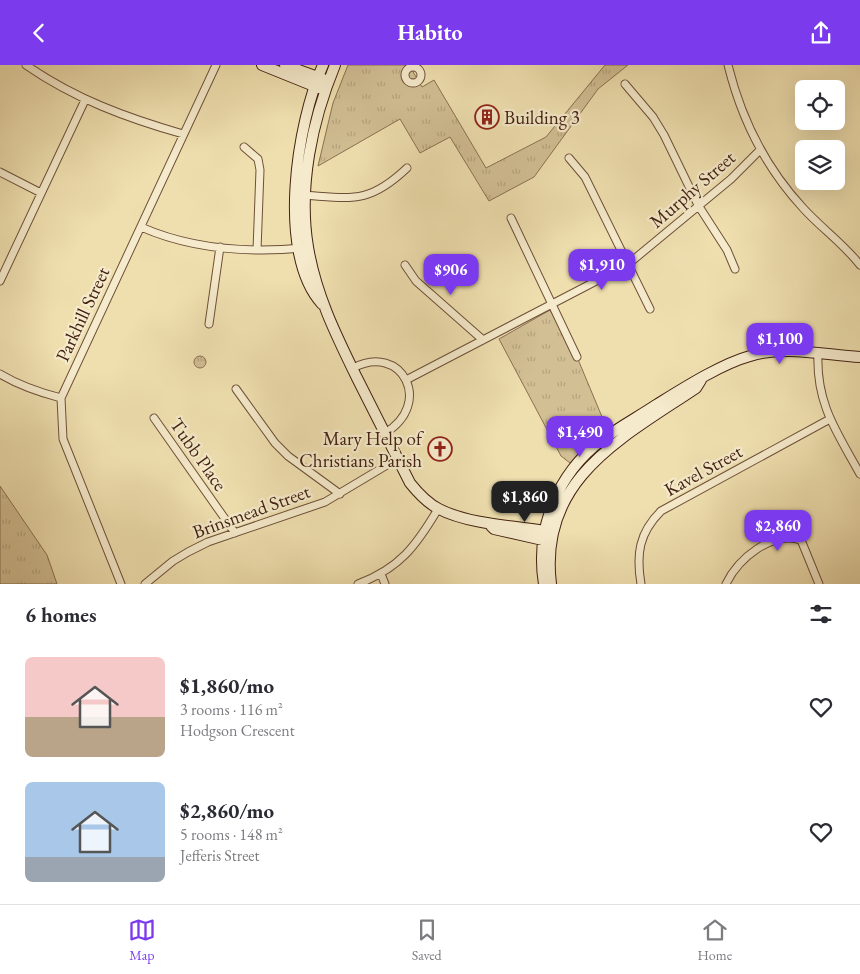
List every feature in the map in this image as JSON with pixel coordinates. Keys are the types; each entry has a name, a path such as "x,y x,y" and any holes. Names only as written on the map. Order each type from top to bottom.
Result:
{"street":[{"path":"26,65 84,100 114,113 183,134"},
{"name":"Parkhill Street","path":"121,584 63,439 61,397 216,65"},
{"path":"262,65 327,86"},
{"path":"286,65 316,82"},
{"path":"323,65 316,82 300,145 303,248 322,305 334,333 397,459 410,483 423,498 438,509 458,517 548,536"},
{"path":"301,195 310,146 335,65"},
{"path":"728,65 732,84 760,150 780,180 802,207 860,265"},
{"path":"625,84 653,117 664,135 698,205 727,250 735,269"},
{"path":"0,281 84,100"},
{"path":"244,147 258,159 260,170 257,250"},
{"name":"Murphy Street","path":"406,380 626,265 731,179 760,150"},
{"path":"569,158 585,177 626,265 650,309"},
{"path":"301,195 363,197 382,189 407,168"},
{"path":"0,172 41,193"},
{"path":"512,219 577,357"},
{"path":"141,227 169,237 220,247 257,250 303,248"},
{"path":"209,324 220,247"},
{"path":"404,265 416,281 483,339"},
{"path":"544,584 540,563 548,536 570,491 598,457 696,388 701,380 751,355 773,352 860,357"},
{"path":"818,354 819,389 830,419 860,474"},
{"path":"353,368 365,361 379,361 394,366 406,380 409,390 407,412 398,424 385,433"},
{"path":"0,374 34,392 61,397"},
{"path":"236,389 275,443 340,494"},
{"name":"Tubb Place","path":"154,418 235,533"},
{"name":"Kavel Street","path":"642,584 638,550 643,535 661,511 830,419"},
{"name":"Brinsmead Street","path":"145,584 173,561 188,552 235,533 325,502 397,459"},
{"path":"358,584 381,575 405,557 417,543 438,509"},
{"path":"548,536 551,584"},
{"path":"726,584 757,548 791,537 801,540 819,584"},
{"path":"381,575 386,584"}],"green space":[{"path":"348,65 409,65 422,87 434,80 486,168 546,137 605,65 628,65 598,89 534,177 489,201 450,137 420,153 400,119 318,166 333,103"},
{"path":"550,310 577,357 605,424 570,463 561,456 499,339"},
{"path":"198,356 202,356 206,362 202,368 198,368 194,364 194,360"},
{"path":"0,486 47,555 57,584 0,584"}],"place":[{"name":"Building 3","path":"487,117"},
{"name":"Mary Help of Christians Parish","path":"440,449"}]}
